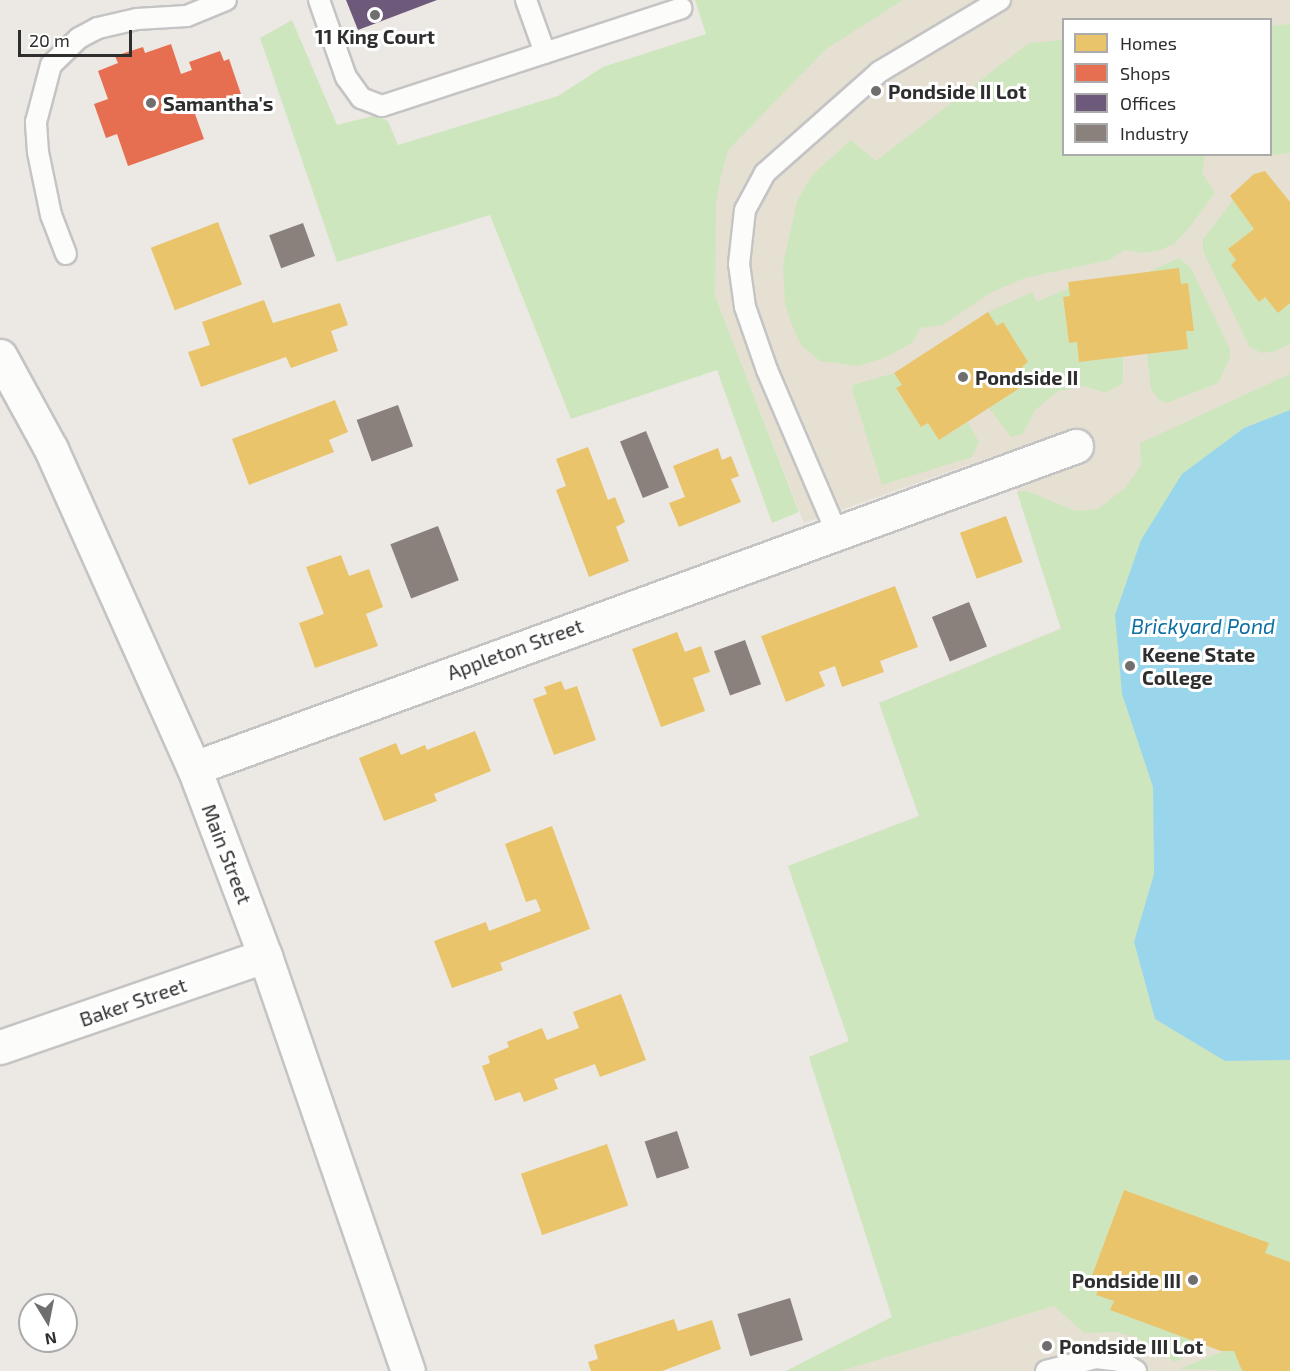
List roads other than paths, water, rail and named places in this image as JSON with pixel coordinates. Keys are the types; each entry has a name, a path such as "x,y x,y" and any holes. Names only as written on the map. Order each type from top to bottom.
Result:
{"street":[{"name":"Main Street","path":"0,356 55,458 194,768 265,956 408,1371"},
{"name":"Appleton Street","path":"194,768 836,531 1076,446"},
{"name":"Baker Street","path":"0,1047 265,956"}],"lane":[{"path":"66,254 51,215 38,152 36,122 51,65 79,38 98,28 137,19 187,16 226,0"},
{"path":"319,0 346,77 361,98 382,106 681,8"},
{"path":"526,0 545,53"},
{"path":"836,531 767,370 745,307 739,264 745,210 765,173 862,86 1000,0"},
{"path":"1046,1371 1096,1358 1120,1361 1136,1371"}],"water":[{"name":"Brickyard Pond","path":"1290,410 1290,1060 1225,1061 1155,1019 1134,942 1154,874 1153,787 1122,694 1115,615 1141,540 1182,474 1244,428"}],"place":[{"name":"11 King Court","path":"375,15"},
{"name":"Pondside II Lot","path":"876,91"},
{"name":"Samantha's","path":"151,103"},
{"name":"Pondside II","path":"963,377"},
{"name":"Keene State College","path":"1130,666"},
{"name":"Pondside III","path":"1193,1280"},
{"name":"Pondside III Lot","path":"1047,1346"}]}
